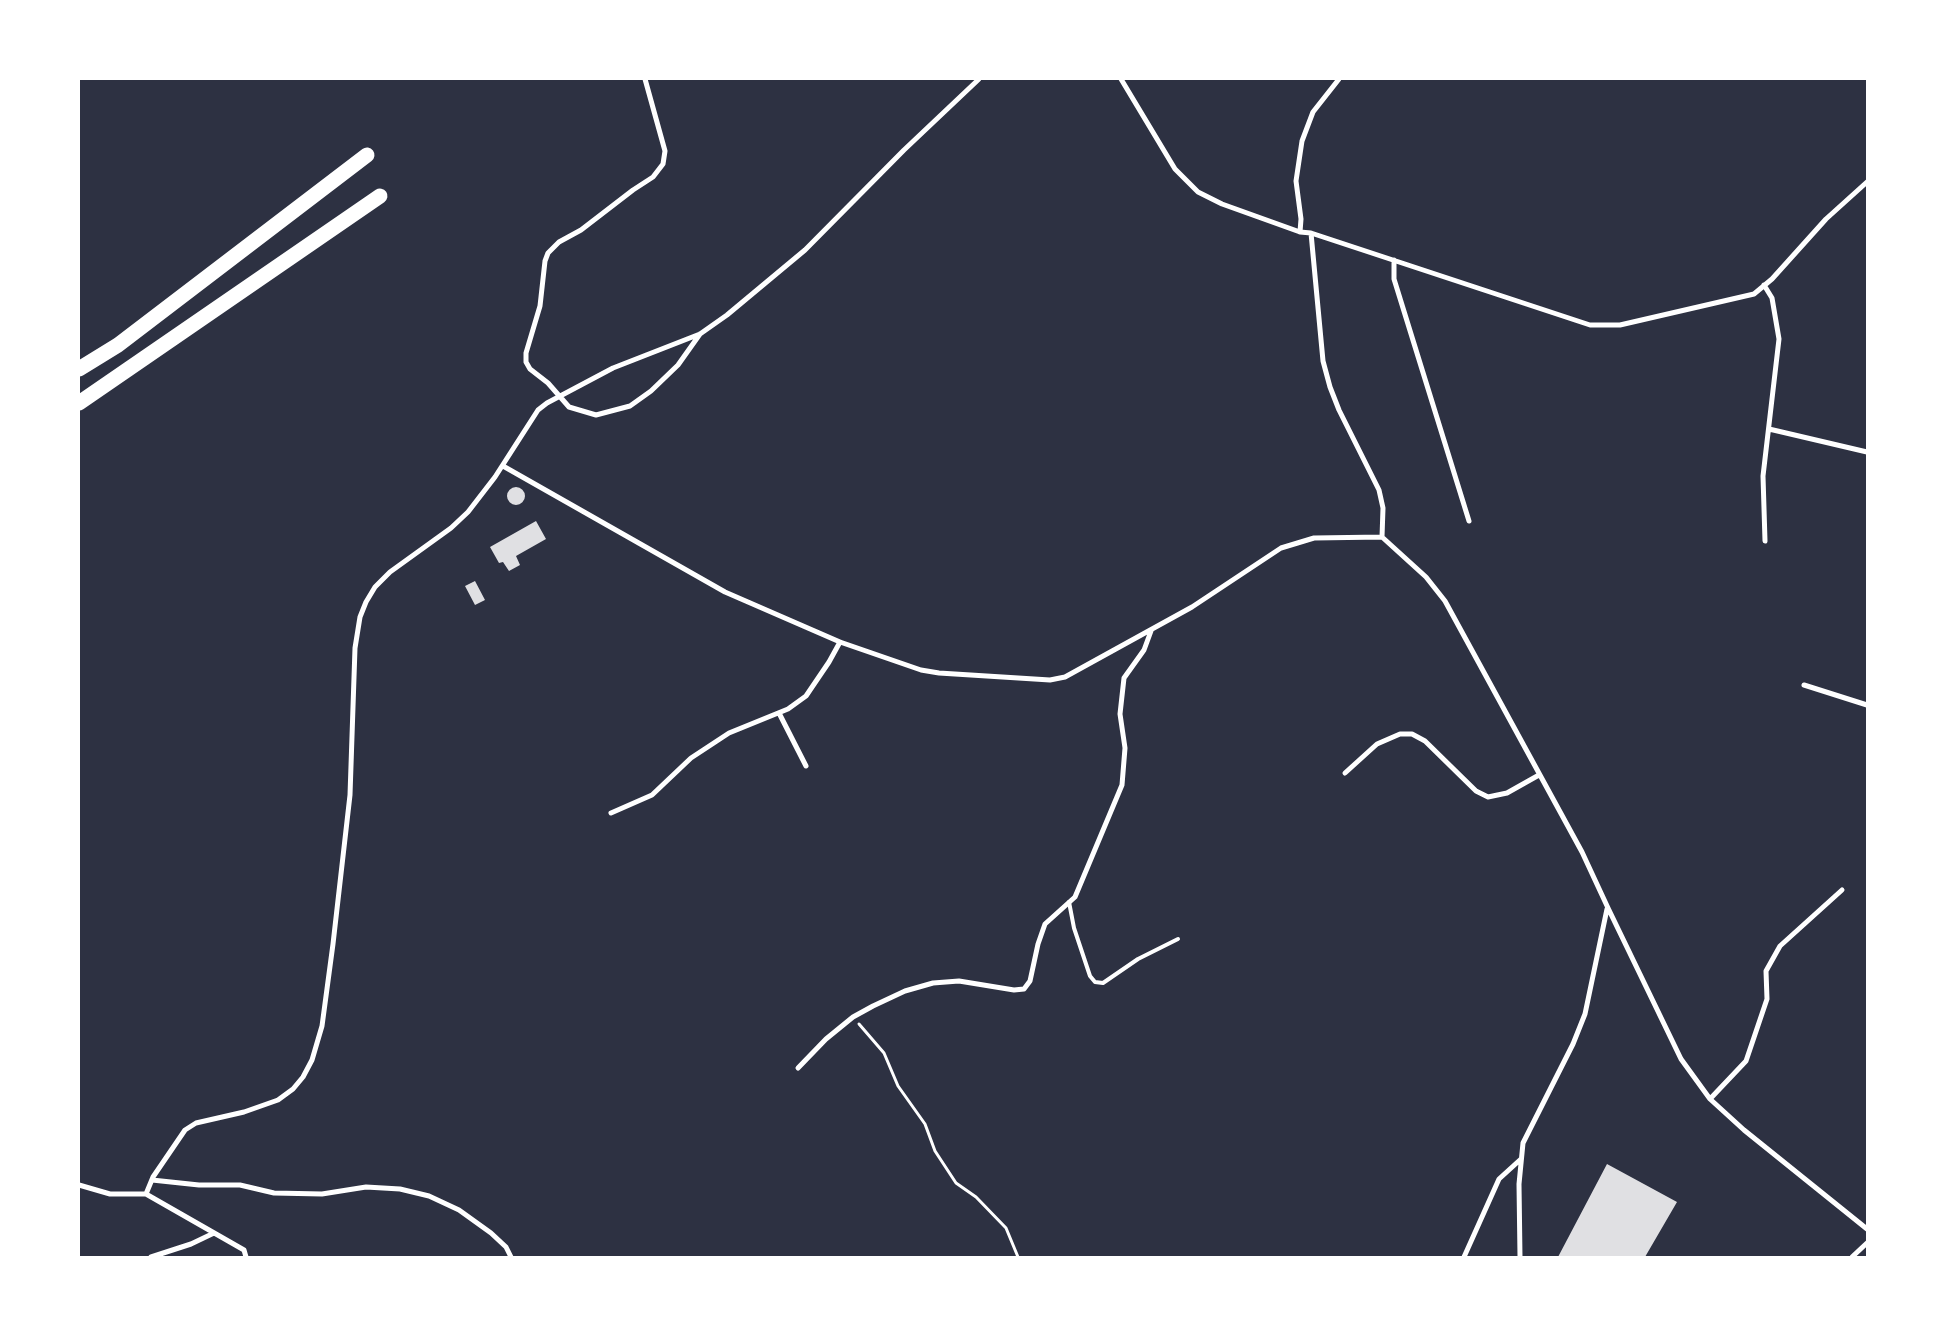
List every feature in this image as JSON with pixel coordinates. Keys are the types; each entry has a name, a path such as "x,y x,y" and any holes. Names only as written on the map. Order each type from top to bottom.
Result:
{"highway":[{"path":"79,369 118,345 367,155"},
{"path":"79,403 380,196"}],"street":[{"path":"645,79 665,151 663,164 653,177 632,190 581,230 552,247 545,261 540,306 526,353 526,362 530,369 548,383 568,407 596,415 630,406 651,391 678,365 700,334"},
{"path":"146,1194 152,1180 184,1130 196,1122 244,1112 278,1100 293,1089 312,1060 322,1026 349,805 355,648 360,617 366,602 375,588 390,572 451,528 468,512 503,466 538,410 558,396 613,368 700,334 763,286 806,250 904,150 979,79"},
{"path":"1121,79 1175,169 1198,192 1222,204 1300,232 1311,233 1590,325 1620,325 1754,294 1772,279 1826,219 1867,182"},
{"path":"1300,232 1301,219 1296,181 1302,141 1313,112 1339,79"},
{"path":"1311,233 1323,361 1339,410 1379,490 1384,508 1382,537"},
{"path":"1394,260 1394,279 1469,521"},
{"path":"1764,285 1772,298 1779,339 1763,476 1765,541"},
{"path":"1769,429 1867,452"},
{"path":"503,466 725,592 840,642 921,670 939,674 1050,680 1065,678 1192,607 1281,548 1292,543 1314,538 1382,537 1426,577 1445,601 1582,852 1681,1059 1710,1099 1744,1130 1867,1229"},
{"path":"798,1068 826,1039 853,1017 905,991 933,983 958,981 1014,990 1024,989 1030,981 1038,944 1045,924 1075,897 1122,785 1125,748 1120,714 1124,678 1144,650 1151,630"},
{"path":"611,813 652,795 691,758 729,733 788,709 806,696 830,662 840,642"},
{"path":"1804,685 1867,705"},
{"path":"779,713 806,766"},
{"path":"1345,773 1377,744 1400,734 1412,734 1424,741 1476,791 1488,797 1507,793 1539,775"},
{"path":"1710,1099 1746,1061 1767,999 1766,971 1780,946 1842,890"},
{"path":"1520,1257 1519,1184 1523,1143 1573,1044 1585,1014 1608,908"},
{"path":"1464,1257 1499,1179 1521,1158"},
{"path":"152,1180 199,1185 240,1185 274,1193 322,1194 366,1187 400,1189 429,1196 459,1210 491,1232 506,1247 511,1257"},
{"path":"79,1185 110,1194 146,1194 244,1250 246,1257"},
{"path":"151,1257 190,1244 214,1233"},
{"path":"1852,1257 1867,1243"}],"lane":[{"path":"1069,902 1074,928 1090,976 1095,982 1103,983 1130,964 1178,939"}],"path":[{"path":"853,1017 884,1053 898,1086 925,1124 935,1151 956,1183 976,1197 1006,1228 1018,1257"}],"building":[{"path":"516,487 522,490 525,496 522,502 516,505 510,502 507,496 510,490"},
{"path":"536,521 546,539 516,556 520,565 509,571 503,562 499,563 490,547"},
{"path":"475,581 485,600 475,605 465,586"},
{"path":"1607,1164 1677,1202 1645,1257 1558,1257"}]}
